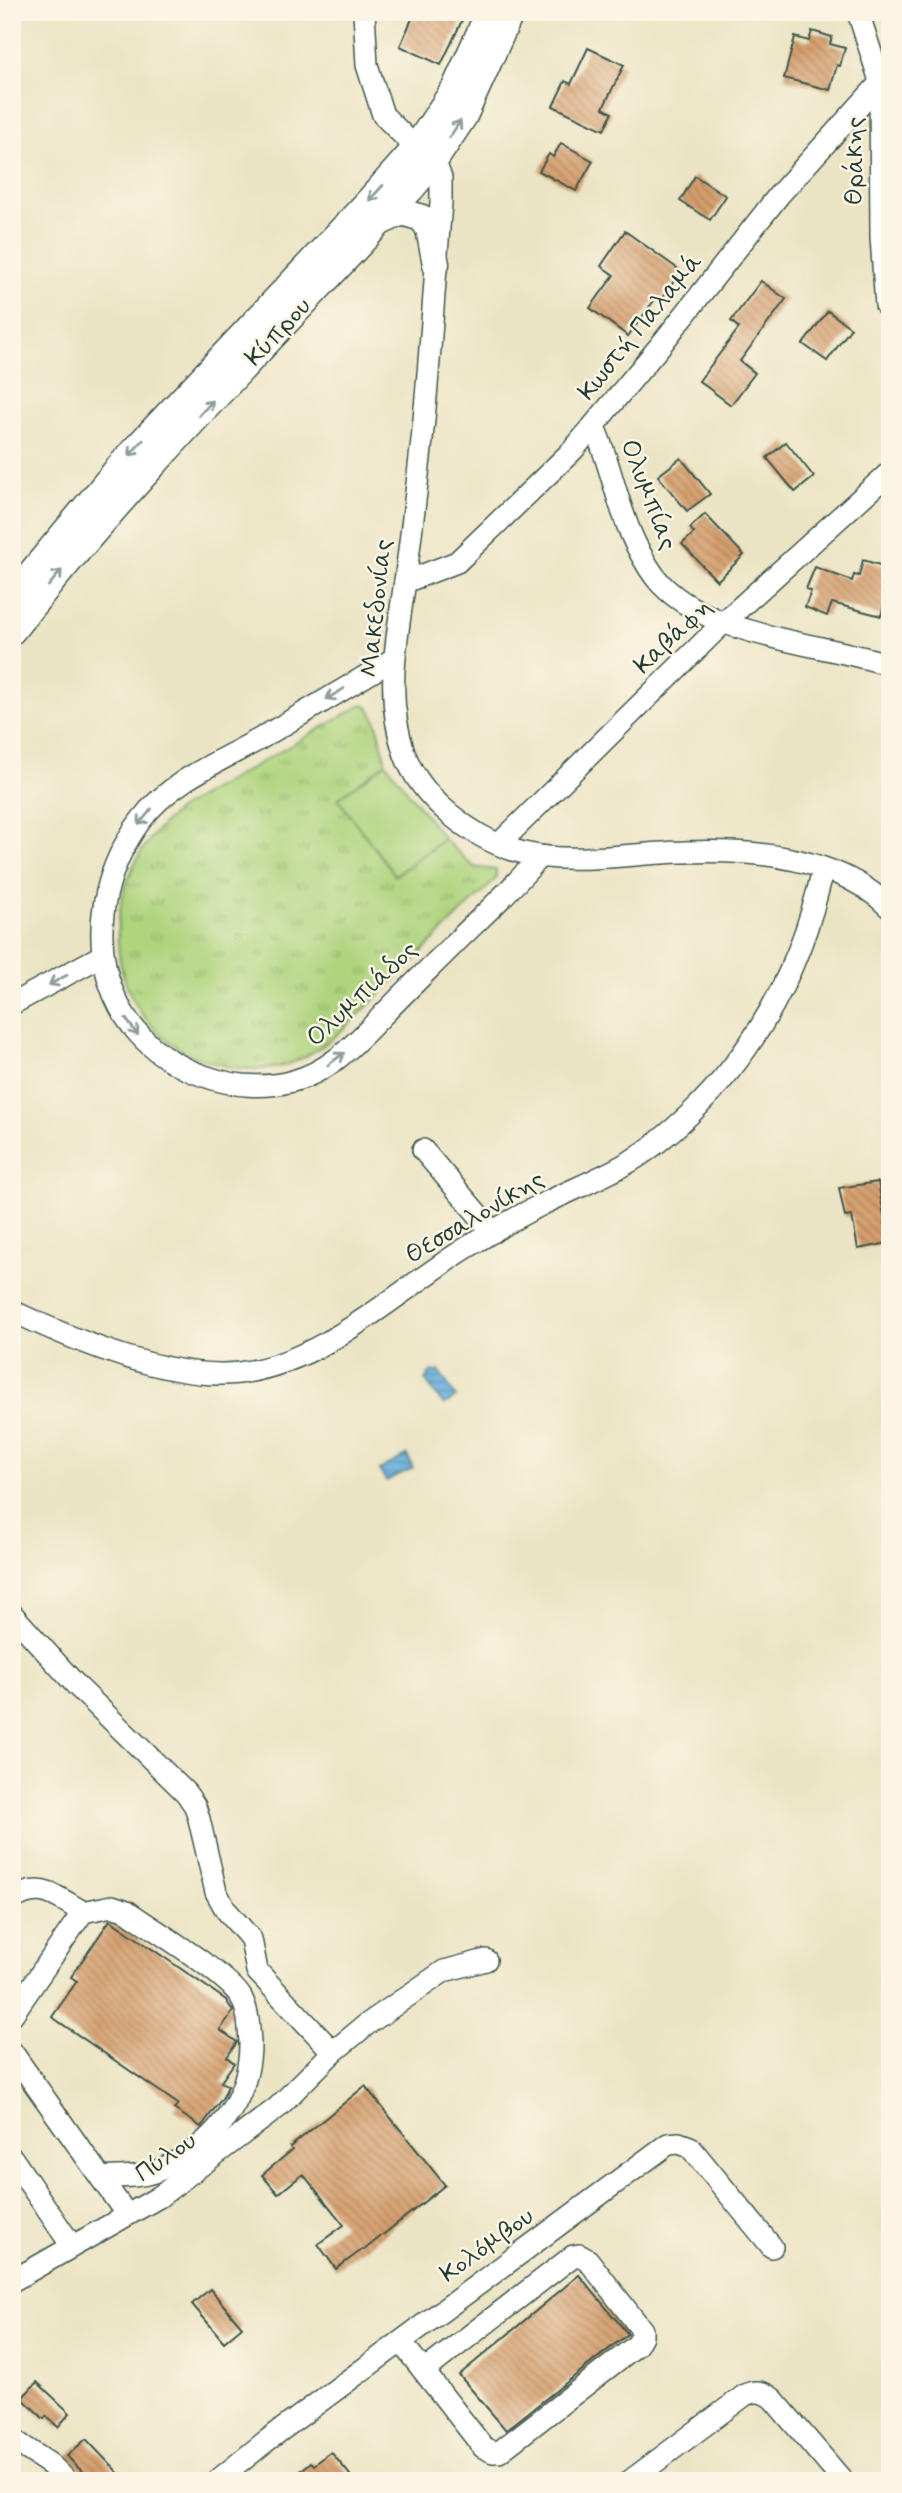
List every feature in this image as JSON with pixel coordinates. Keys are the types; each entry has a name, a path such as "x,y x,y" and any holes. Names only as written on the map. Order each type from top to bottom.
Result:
{"main road":[{"name":"Κύπρου","path":"12,631 148,470 381,222 424,156 489,12"},
{"name":"Κύπρου","path":"12,596 125,460 367,203 424,156 464,116 511,12"},
{"path":"381,222 402,212 422,218 429,229 436,264"}],"street":[{"path":"364,12 367,65 383,115 424,156"},
{"name":"Θράκης","path":"858,12 885,77 881,238 886,305 890,311"},
{"name":"Κωστή Παλαμά","path":"405,582 457,562 573,450 779,195 885,77"},
{"name":"Μακεδονίας","path":"424,156 438,170 441,185 421,446 394,659 397,722 400,740 412,771 444,810 513,850 540,856 570,858 734,851 783,858 853,881 890,908"},
{"name":"Ολυμπίας","path":"594,427 627,523 648,567 659,582 675,596 694,610 723,623 890,665"},
{"name":"Καβάφη","path":"499,844 723,623 890,472"},
{"name":"Ολυμπιάδος","path":"394,659 190,778 149,810 132,835 114,869 104,911 103,955 107,977 123,1014 139,1037 162,1057 192,1072 228,1083 260,1086 292,1082 321,1070 345,1053 506,894 540,856"},
{"name":"Θεσσαλονίκης","path":"12,1311 118,1354 171,1369 205,1375 248,1372 278,1366 329,1339 493,1232 541,1205 613,1171 671,1132 719,1084 753,1041 778,999 811,916 823,869"},
{"path":"12,1004 103,955"},
{"path":"423,1150 493,1232"},
{"path":"18,1620 76,1685 186,1793 195,1806 199,1819 216,1892 222,1904 251,1939 257,1971 333,2052"},
{"path":"12,1900 30,1890 41,1891 83,1912 111,1906 127,1911 233,1987 246,2008 250,2025 250,2057 244,2085 229,2115 214,2133 158,2171 101,2178"},
{"path":"12,2015 83,1912"},
{"name":"Πύλου","path":"12,2281 159,2197 277,2108 333,2052 366,2025 444,1971 486,1960"},
{"path":"12,2052 127,2215"},
{"name":"Κολόμβου","path":"217,2481 265,2442 668,2144 679,2143 690,2147 772,2247"},
{"path":"12,2158 72,2246"},
{"path":"401,2342 483,2447 499,2452 637,2346 642,2330 588,2260 579,2255 573,2256 424,2371"},
{"path":"630,2481 745,2395 756,2391 772,2399 843,2481"},
{"path":"12,2439 51,2465 67,2481"}],"green space":[{"path":"363,704 376,721 386,763 338,799 396,875 444,839 474,867 496,870 496,879 356,1018 332,1039 305,1056 273,1068 245,1069 218,1064 177,1047 147,1020 128,987 118,950 120,911 131,873 151,838 181,808"},
{"path":"386,763 444,839 395,875 338,799"}],"water":[{"path":"439,1371 456,1397 444,1405 425,1380 427,1375"},
{"path":"407,1455 413,1468 386,1481 379,1470"}],"building":[{"path":"415,12 466,12 441,65 400,46"},
{"path":"812,31 832,37 830,44 845,48 830,90 784,78 795,37 809,41"},
{"path":"588,48 624,65 603,108 612,113 604,130 553,106 565,81 571,84"},
{"path":"561,143 593,161 576,191 539,171 549,154 553,157"},
{"path":"695,176 726,196 710,220 680,201"},
{"path":"625,231 681,271 660,301 656,298 628,336 590,308 614,275 601,266"},
{"path":"761,281 786,299 740,361 755,373 731,405 699,381 739,328 731,321"},
{"path":"828,311 851,328 827,361 803,344"},
{"path":"786,442 814,477 795,492 767,458"},
{"path":"681,458 710,494 687,511 658,476"},
{"path":"705,514 744,555 717,581 682,544 694,533 690,528"},
{"path":"863,560 890,568 890,583 881,616 832,603 827,616 805,607 811,591 806,589 815,567 852,581 854,575 859,576"},
{"path":"878,1182 889,1243 858,1249 852,1216 845,1217 839,1188"},
{"path":"110,1920 226,2000 233,2011 220,2030 237,2042 227,2057 234,2063 221,2082 228,2086 201,2127 174,2109 178,2104 52,2017 77,1981 71,1977"},
{"path":"365,2086 445,2185 336,2269 318,2244 344,2225 303,2174 278,2194 262,2175 292,2150 290,2147"},
{"path":"579,2275 628,2334 506,2430 459,2375"},
{"path":"210,2289 242,2327 224,2342 192,2304"},
{"path":"37,2382 70,2413 58,2427 46,2416 44,2419 22,2398"},
{"path":"86,2439 126,2481 91,2481 67,2456"},
{"path":"331,2452 355,2481 289,2481 311,2462 314,2465"}]}
